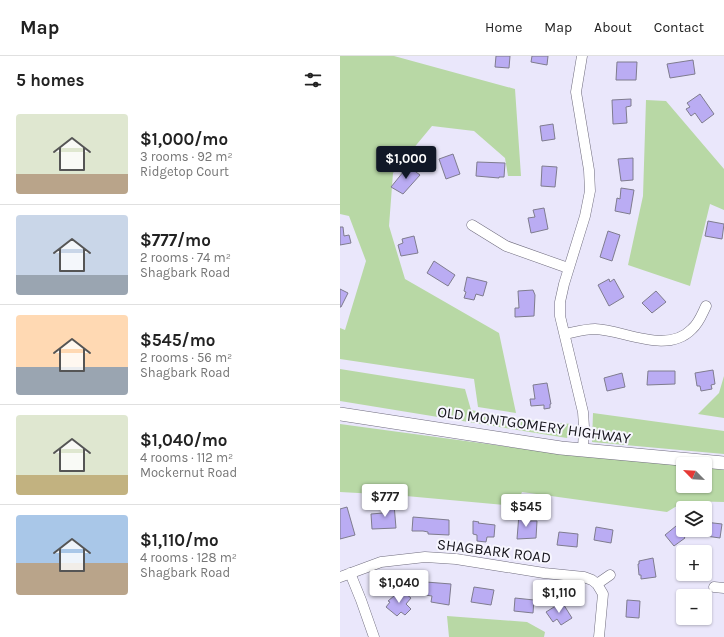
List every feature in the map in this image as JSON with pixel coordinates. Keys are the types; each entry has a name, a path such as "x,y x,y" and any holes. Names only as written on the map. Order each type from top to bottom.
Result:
{"street":[{"path":"582,56 576,92 589,170 590,191 585,216 568,268 560,302 560,316 583,412 583,450"},
{"path":"472,225 506,246 568,268"},
{"path":"565,334 594,329 654,341 674,339 692,330 700,320 706,306"},
{"name":"OLD MONTGOMERY HIGHWAY","path":"340,414 583,450 724,463"},
{"name":"SHAGBARK ROAD","path":"340,577 381,562 425,558 445,558 544,573 584,577 597,584"},
{"path":"350,573 374,637"},
{"path":"598,637 603,594 597,584 610,574"}],"green space":[{"path":"340,56 394,56 515,89 521,176 508,176 505,158 474,131 432,126 393,173 389,226 405,279 499,333 516,413 478,407 474,379 340,359 340,328 345,330 366,261 349,216 340,214"},
{"path":"646,100 666,101 724,169 724,210 710,204 690,286 628,265 643,196"},
{"path":"340,369 465,389 471,410 518,419 571,424 567,438 340,401"},
{"path":"724,376 724,418 698,414 719,393"},
{"path":"593,413 724,431 724,454 592,442"},
{"path":"340,424 561,454 676,464 676,493 712,493 712,468 724,469 724,502 676,501 676,506 667,512 522,492 516,506 395,495 340,492"},
{"path":"447,616 527,622 545,632 544,637 449,637"}],"building":[{"path":"496,56 510,56 509,68 495,67"},
{"path":"532,56 548,56 547,65 531,62"},
{"path":"693,60 695,74 670,78 667,64"},
{"path":"617,62 637,62 636,80 616,80"},
{"path":"700,94 714,114 702,123 695,113 691,116 686,109 690,107 687,103"},
{"path":"631,99 631,106 626,107 627,123 613,124 612,100"},
{"path":"553,124 555,139 542,141 540,126"},
{"path":"453,154 460,174 446,179 439,159"},
{"path":"633,158 633,180 621,181 618,159"},
{"path":"477,162 505,163 504,177 476,176"},
{"path":"408,166 420,175 403,194 391,187"},
{"path":"542,166 557,167 555,187 541,186"},
{"path":"621,188 634,190 630,214 615,211 617,198 620,199"},
{"path":"544,208 548,229 531,233 528,218 535,217 533,210"},
{"path":"708,221 724,224 722,239 705,236"},
{"path":"340,227 343,227 344,236 349,235 351,243 340,245"},
{"path":"608,231 620,235 612,261 600,257"},
{"path":"414,236 418,253 401,256 398,245 403,243 402,239"},
{"path":"434,261 455,275 448,286 427,273"},
{"path":"467,277 487,282 483,296 476,294 474,300 464,298"},
{"path":"609,279 610,282 614,279 624,297 609,306 598,285"},
{"path":"340,289 348,293 341,307 340,307"},
{"path":"533,290 535,295 534,316 515,317 515,308 519,308 518,291"},
{"path":"656,291 666,302 652,313 642,303"},
{"path":"713,370 715,384 711,385 712,389 701,391 700,386 697,386 695,373"},
{"path":"648,371 675,371 675,384 647,385"},
{"path":"622,373 625,387 607,391 604,378"},
{"path":"547,383 551,404 550,408 544,409 544,405 531,406 530,399 535,399 533,385"},
{"path":"394,504 396,528 372,529 371,514 383,513 383,505"},
{"path":"347,507 355,535 340,539 340,509"},
{"path":"519,514 525,514 530,521 537,521 536,538 517,539"},
{"path":"413,517 449,520 449,535 428,534 428,532 423,531 412,531"},
{"path":"473,521 495,525 494,537 487,537 486,542 477,541 477,535 473,534"},
{"path":"712,523 722,524 720,538 712,537"},
{"path":"676,526 676,537 685,538 674,546 665,535"},
{"path":"596,527 613,530 611,543 594,540"},
{"path":"559,532 578,534 577,547 557,545"},
{"path":"653,558 656,577 641,579 641,575 639,575 639,561"},
{"path":"426,582 451,584 449,605 431,602 432,596 425,595"},
{"path":"474,587 494,590 491,605 471,602"},
{"path":"401,590 411,598 406,604 411,609 405,615 401,612 397,616 386,607 390,602 388,601"},
{"path":"515,598 534,600 533,613 514,611"},
{"path":"627,600 640,601 639,618 626,617"},
{"path":"562,602 572,618 561,625 557,619 553,622 546,612"}]}
